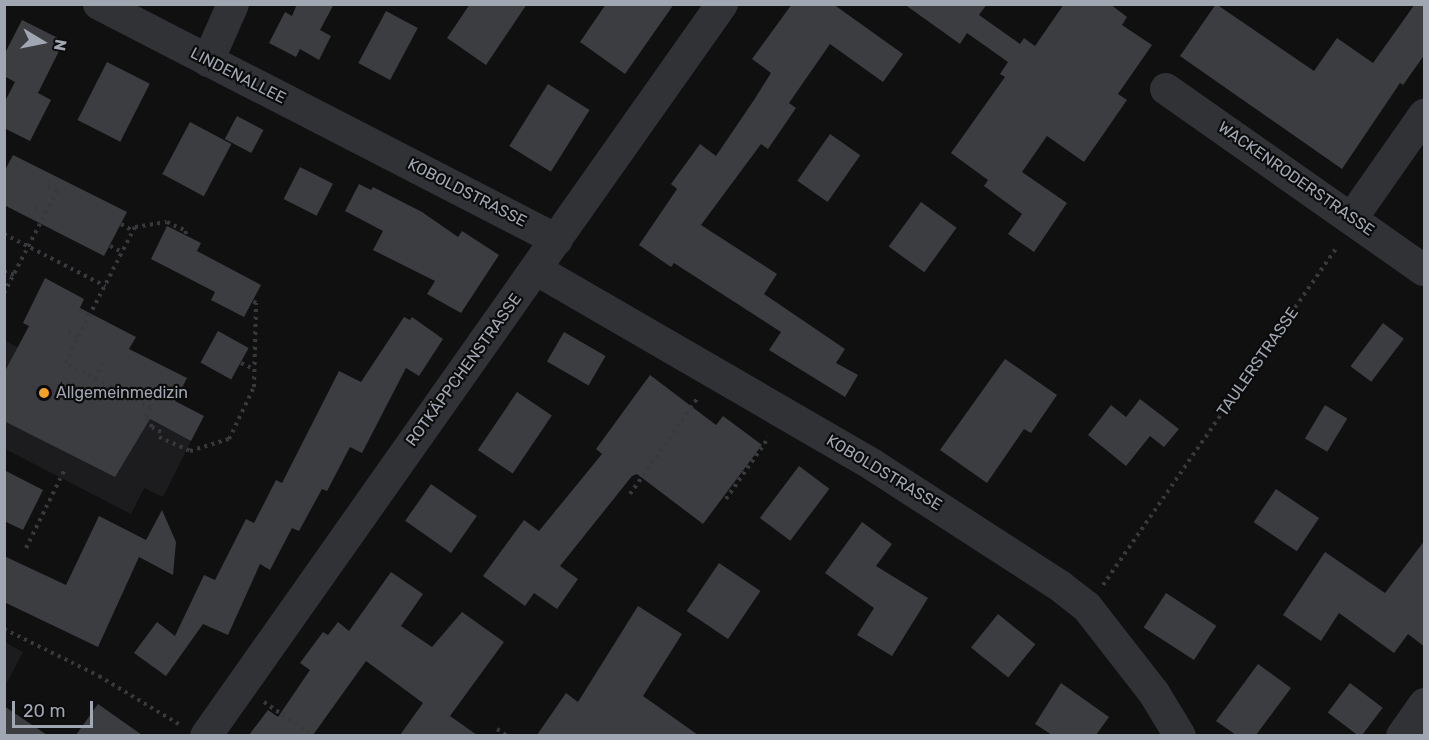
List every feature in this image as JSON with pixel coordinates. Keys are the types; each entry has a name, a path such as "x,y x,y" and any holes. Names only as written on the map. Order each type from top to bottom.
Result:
{"street":[{"name":"LINDENALLEE","path":"99,4 376,147"},
{"path":"208,61 233,4"},
{"name":"ROTKÄPPCHENSTRASSE","path":"198,733 537,270 722,4"},
{"name":"WACKENRODERSTRASSE","path":"1166,90 1425,270"},
{"path":"1352,218 1425,116"},
{"name":"KOBOLDSTRASSE","path":"376,147 557,240"},
{"name":"KOBOLDSTRASSE","path":"537,270 784,414 986,536 1087,607 1154,693 1180,735"},
{"path":"1402,735 1425,704"}],"path":[{"path":"4,293 57,191 46,186"},
{"path":"35,207 46,213"},
{"name":"TAULERSTRASSE","path":"1087,607 1337,248 1352,218"},
{"path":"121,224 133,231 167,222 186,231 185,235"},
{"path":"133,231 65,363 151,408"},
{"path":"4,234 105,286"},
{"path":"110,246 122,252"},
{"path":"4,271 14,275"},
{"path":"154,402 146,417 152,428 190,451 229,439 254,387 256,303 253,301"},
{"path":"79,310 90,316"},
{"path":"68,332 79,337"},
{"path":"94,379 103,362"},
{"path":"241,363 254,369"},
{"path":"630,494 715,374"},
{"path":"726,500 784,414"},
{"path":"26,548 66,467"},
{"path":"4,629 99,676 198,733"},
{"path":"261,700 313,735"},
{"path":"497,729 507,735"}],"shaded area":[{"path":"4,340 146,413 145,417 191,441 163,497 144,488 131,514 5,449"},
{"path":"5,642 23,652 5,686"}],"building":[{"path":"297,4 334,4 320,30 331,36 319,60 300,49 296,57 269,43 285,12 292,16"},
{"path":"470,4 527,4 486,65 447,38"},
{"path":"606,4 674,4 625,74 580,42"},
{"path":"792,4 833,4 903,54 883,82 830,44 789,103 796,108 768,149 761,144 701,225 777,274 764,294 845,349 836,363 858,375 845,397 769,350 781,332 674,263 671,267 639,245 677,189 671,184 700,144 716,156 754,100 771,73 752,59"},
{"path":"904,4 987,4 979,15 1020,44 1024,38 1035,46 1064,4 1110,4 1127,17 1122,25 1152,45 1118,94 1127,100 1084,162 1047,136 1022,172 1067,203 1034,252 1008,234 1022,214 984,186 988,180 951,153 1005,77 1000,74 1008,62 967,33 960,44"},
{"path":"1216,4 1314,71 1337,38 1373,63 1415,4 1425,4 1425,54 1403,85 1400,83 1342,169 1180,56"},
{"path":"386,11 418,28 390,80 358,63"},
{"path":"22,20 64,41 38,93 51,100 30,141 4,128 4,103 15,82 4,76 4,55"},
{"path":"107,62 150,84 120,142 77,120"},
{"path":"548,84 590,110 551,172 509,146"},
{"path":"237,116 263,130 251,153 225,139"},
{"path":"190,122 231,144 204,196 162,174"},
{"path":"830,134 860,155 828,202 797,181"},
{"path":"13,155 127,212 104,256 4,205 4,172"},
{"path":"300,167 333,184 317,216 284,199"},
{"path":"359,184 371,190 373,187 422,212 458,237 462,231 499,255 461,313 427,294 435,281 373,250 383,231 345,211"},
{"path":"921,202 957,228 924,272 889,246"},
{"path":"167,226 201,243 197,251 261,285 244,317 211,300 215,292 151,259"},
{"path":"45,278 84,299 80,308 136,337 129,349 187,378 175,401 204,416 191,441 150,419 115,477 4,421 4,373 29,326 23,323"},
{"path":"404,317 410,320 412,317 443,339 419,376 406,368 362,453 350,447 327,491 322,489 299,531 292,528 270,570 260,564 228,635 203,624 166,676 134,653 157,622 175,636 204,575 215,580 246,519 254,523 276,480 282,483 339,371 361,382"},
{"path":"1383,323 1404,339 1371,382 1351,366"},
{"path":"218,331 249,348 231,379 201,362"},
{"path":"564,332 606,356 589,385 547,361"},
{"path":"1005,359 1057,395 1031,433 1024,429 987,483 940,450"},
{"path":"650,375 716,425 723,416 762,445 703,524 637,474 632,476 560,566 578,579 557,609 534,593 525,606 483,576 524,520 539,531 602,454 596,449"},
{"path":"517,392 552,415 513,474 478,450"},
{"path":"1140,399 1179,429 1164,447 1150,436 1126,466 1088,435 1111,405 1126,417"},
{"path":"1325,405 1347,418 1327,452 1305,438"},
{"path":"799,466 829,489 790,541 760,518"},
{"path":"4,470 43,490 23,530 4,521"},
{"path":"431,484 477,516 451,553 405,521"},
{"path":"1276,489 1319,518 1297,551 1254,522"},
{"path":"162,510 176,542 173,575 139,557 98,647 4,602 4,556 66,585 99,516 146,540"},
{"path":"862,522 892,544 876,566 928,598 892,656 857,635 874,608 825,573"},
{"path":"1425,540 1425,647 1408,634 1394,653 1339,613 1321,641 1283,615 1325,552 1385,593"},
{"path":"719,563 760,591 728,639 687,611"},
{"path":"391,572 423,594 401,626 432,647 462,612 504,642 450,716 477,735 400,735 423,703 366,661 313,735 249,735 268,710 278,717 310,670 300,663 323,632 328,635 338,622 349,631"},
{"path":"1166,593 1216,626 1194,660 1144,627"},
{"path":"638,606 682,634 643,696 698,735 537,735 566,693 578,702"},
{"path":"998,614 1035,644 1008,678 971,647"},
{"path":"1258,664 1291,688 1256,735 1236,735 1216,721"},
{"path":"1061,683 1109,717 1096,735 1052,735 1035,724"},
{"path":"1350,683 1383,708 1361,736 1328,713"},
{"path":"98,704 142,735 76,735"},
{"path":"4,706 47,735 4,735"}],"place":[{"name":"Allgemeinmedizin","path":"44,393"}]}
